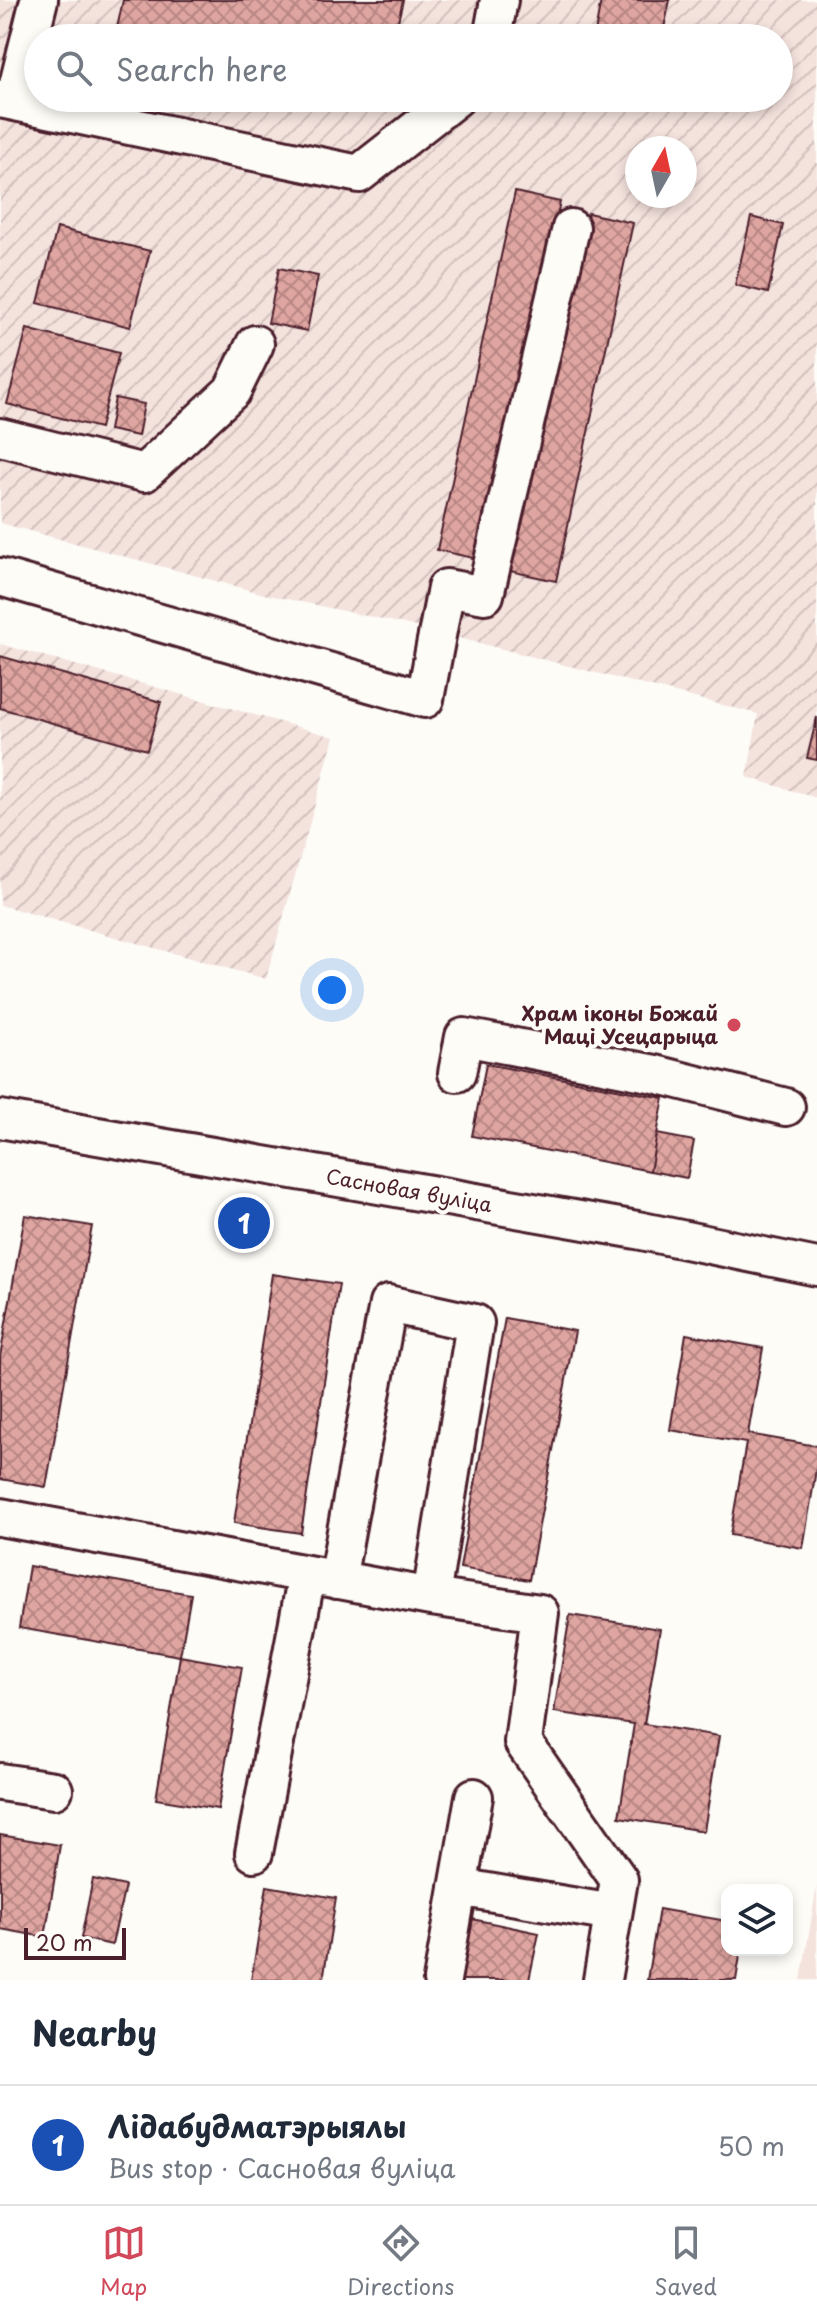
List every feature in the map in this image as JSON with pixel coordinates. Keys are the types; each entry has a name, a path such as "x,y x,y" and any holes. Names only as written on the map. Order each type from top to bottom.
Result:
{"street":[{"path":"31,24 39,0"},
{"path":"495,24 499,0"},
{"path":"7,100 24,47"},
{"path":"64,112 359,174 438,112"},
{"path":"0,577 425,699 446,588 485,595 571,228"},
{"path":"0,437 144,473 232,391 255,344"},
{"path":"457,1073 464,1037 655,1074 786,1107"},
{"name":"Сасновая вуліца","path":"0,1119 637,1230 814,1256"},
{"path":"254,1853 388,1304 475,1323 431,1597"},
{"path":"0,1517 431,1597 540,1613 523,1742 619,1880 602,1980"},
{"path":"0,1782 54,1790"},
{"path":"442,1980 474,1797"},
{"path":"458,1887 613,1913"}],"shaded area":[{"path":"0,0 817,0 817,798 747,777 758,714 404,624 264,594 0,523"},
{"path":"0,644 334,737 266,979 0,905"},
{"path":"817,1886 817,1980 801,1980"}],"building":[{"path":"123,0 403,0 397,24 118,24"},
{"path":"601,0 670,0 665,24 597,24"},
{"path":"515,192 560,202 482,560 437,550"},
{"path":"588,213 633,223 556,581 510,571"},
{"path":"751,217 783,225 768,293 735,285"},
{"path":"57,228 150,251 130,327 38,303"},
{"path":"279,268 318,276 307,331 268,323"},
{"path":"27,329 119,353 100,428 7,404"},
{"path":"115,398 144,404 138,436 109,430"},
{"path":"0,656 161,702 147,750 0,708"},
{"path":"817,717 817,760 807,758"},
{"path":"486,1064 664,1098 650,1171 472,1136"},
{"path":"657,1134 694,1141 687,1178 650,1171"},
{"path":"25,1215 92,1226 46,1487 0,1479 0,1357"},
{"path":"272,1274 339,1284 301,1533 234,1523"},
{"path":"505,1318 575,1331 529,1580 460,1568"},
{"path":"686,1334 763,1348 748,1434 817,1446 817,1464 803,1548 730,1535 746,1443 670,1430"},
{"path":"29,1566 191,1594 180,1656 19,1628"},
{"path":"570,1615 660,1629 644,1724 719,1736 704,1831 619,1817 634,1724 554,1712"},
{"path":"180,1656 242,1667 218,1809 156,1799"},
{"path":"0,1835 60,1845 45,1937 0,1929"},
{"path":"93,1879 125,1886 112,1945 81,1938"},
{"path":"267,1886 336,1898 323,1980 251,1980"},
{"path":"659,1909 721,1920 721,1956 740,1956 736,1980 647,1980"},
{"path":"472,1919 539,1933 529,1980 460,1980"}],"place":[{"name":"Храм іконы Божай Маці Усецарыца","path":"734,1025"},
{"name":"Лідабудматэрыялы","path":"244,1223"}]}
